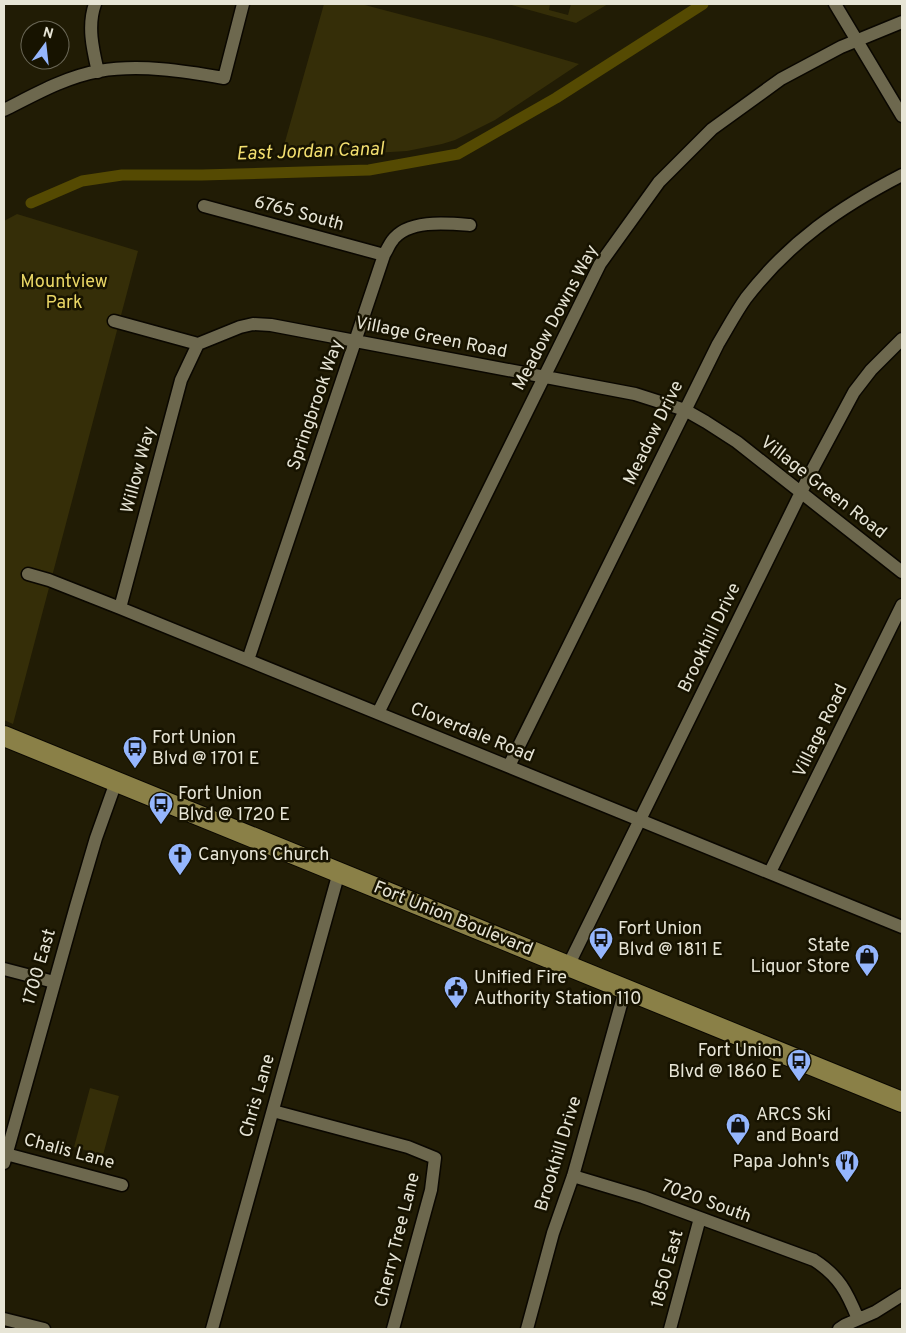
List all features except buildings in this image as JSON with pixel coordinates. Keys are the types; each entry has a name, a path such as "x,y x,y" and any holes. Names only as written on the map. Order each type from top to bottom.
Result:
{"main road":[{"name":"Fort Union Boulevard","path":"4,736 902,1102"}],"street":[{"path":"95,4 91,25 92,44 98,72"},
{"path":"4,110 47,88 98,72 151,69 192,72 224,78 243,4"},
{"path":"835,4 902,116"},
{"name":"Meadow Downs Way","path":"378,713 600,264 659,182 712,129 781,79 856,41 902,22"},
{"name":"Meadow Drive","path":"509,766 718,344 746,299 781,258 821,223 863,196 902,175"},
{"name":"6765 South","path":"204,206 384,255"},
{"name":"Springbrook Way","path":"248,660 384,255 399,233 408,228 438,222 470,225"},
{"path":"114,321 198,344"},
{"name":"Village Green Road","path":"198,344 240,327 253,324 271,325 635,394 685,410 737,442 902,572"},
{"name":"Brookhill Drive","path":"568,966 802,493 854,392 871,370 902,339"},
{"name":"Willow Way","path":"120,608 181,380 198,344"},
{"name":"Cloverdale Road","path":"28,574 49,580 120,608 902,927"},
{"name":"Village Road","path":"770,872 902,605"},
{"name":"1700 East","path":"5,1158 96,838 116,782"},
{"name":"Chris Lane","path":"212,1329 339,872"},
{"path":"4,969 54,982"},
{"name":"Brookhill Drive","path":"527,1329 553,1233 573,1176 625,990"},
{"name":"Cherry Tree Lane","path":"273,1111 408,1147 435,1158 431,1190 393,1329"},
{"name":"Chalis Lane","path":"5,1158 122,1185"},
{"name":"7020 South","path":"573,1176 643,1197 814,1260 834,1275 842,1285 858,1319"},
{"name":"1850 East","path":"670,1329 700,1218"},
{"path":"839,1329 875,1312 902,1296"},
{"path":"4,1319 44,1329"}],"green space":[{"path":"324,4 361,4 579,64 495,120 455,140 407,151 310,157 281,156"},
{"path":"508,4 550,4 549,10 568,15 571,4 608,4 576,23"},
{"name":"Mountview Park","path":"17,214 138,251 13,724 4,720 4,221"},
{"path":"90,1088 119,1096 103,1155 74,1147"}],"waterway":[{"name":"East Jordan Canal","path":"31,203 82,181 122,175 202,175 369,170 458,154 556,98 703,4"}],"place":[{"name":"Fort Union Blvd @ 1701 E","path":"135,769"},
{"name":"Fort Union Blvd @ 1720 E","path":"161,825"},
{"name":"Canyons Church","path":"180,876"},
{"name":"Fort Union Blvd @ 1811 E","path":"601,960"},
{"name":"State Liquor Store","path":"867,977"},
{"name":"Unified Fire Authority Station 110","path":"456,1009"},
{"name":"Fort Union Blvd @ 1860 E","path":"799,1082"},
{"name":"ARCS Ski and Board","path":"738,1146"},
{"name":"Papa John's","path":"847,1183"}]}
